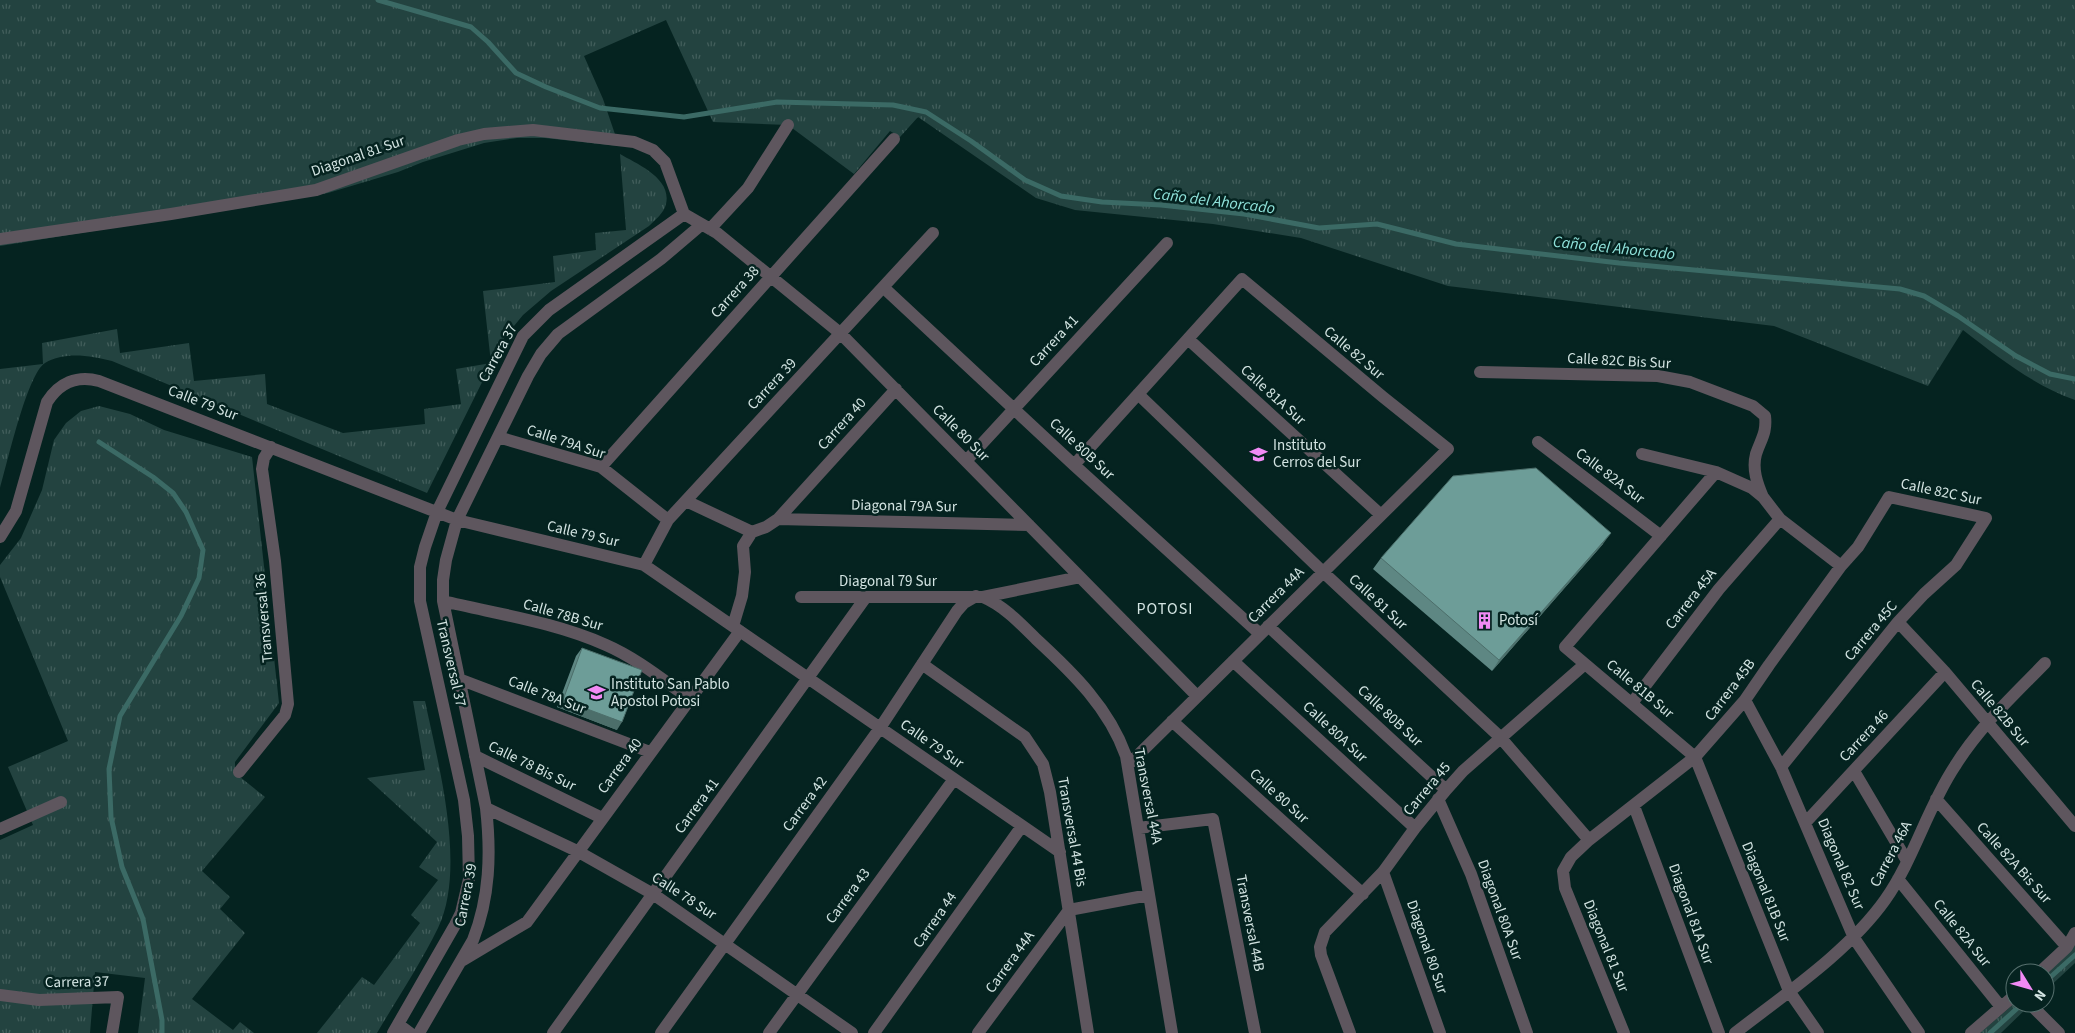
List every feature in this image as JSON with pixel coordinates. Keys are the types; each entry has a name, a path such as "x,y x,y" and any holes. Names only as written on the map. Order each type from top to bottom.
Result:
{"street":[{"path":"457,520 528,376 541,354 558,334 705,227 748,188 788,125"},
{"name":"Diagonal 81 Sur","path":"0,239 316,190 458,140 484,134 533,130 634,142 653,150 665,162 684,214"},
{"name":"Carrera 38","path":"601,467 894,139"},
{"name":"Calle 80 Sur","path":"684,214 705,227 771,276 840,333 1197,696"},
{"name":"Carrera 37","path":"437,512 523,336 549,310 684,214"},
{"name":"Carrera 39","path":"644,565 668,520 933,233"},
{"name":"Carrera 41","path":"966,461 1167,243"},
{"name":"Calle 82 Sur","path":"1188,339 1242,279 1382,397 1448,449"},
{"name":"Calle 80B Sur","path":"883,287 1074,465 1264,630 1442,795"},
{"path":"1074,465 1188,339"},
{"name":"Calle 81A Sur","path":"1188,339 1381,515"},
{"name":"Calle 82C Bis Sur","path":"1480,372 1658,376 1690,382 1754,406 1765,416 1766,430 1756,456 1755,470 1763,497"},
{"name":"Calle 79 Sur","path":"0,538 16,511 47,402 61,386 76,380 91,379 457,520 644,565 1060,852"},
{"name":"Carrera 40","path":"462,961 527,922 577,851 690,699 736,628 745,572 743,546 752,532 766,527 778,519 896,390"},
{"name":"Calle 81 Sur","path":"1138,394 1322,572 1500,737 1589,840"},
{"name":"Calle 79A Sur","path":"498,437 601,467 668,520"},
{"name":"Calle 82A Sur","path":"1538,442 1662,536"},
{"name":"Transversal 36","path":"239,772 285,716 288,704 275,561 262,469 264,458 271,447"},
{"name":"Carrera 44A","path":"1128,764 1448,449"},
{"path":"1642,454 1716,472 1741,482 1763,497 1780,519 1841,566"},
{"path":"1662,536 1716,472"},
{"name":"Calle 82C Sur","path":"1889,497 1986,518"},
{"name":"Carrera 45B","path":"1563,871 1571,857 1589,840 1695,757 1745,700 1841,566 1858,547 1889,497"},
{"path":"686,501 752,532"},
{"name":"Transversal 37","path":"437,512 420,567 420,601 464,800 467,822"},
{"name":"Carrera 45C","path":"1781,767 1898,622 1924,594 1956,565 1986,518"},
{"name":"Diagonal 79A Sur","path":"778,519 1029,525"},
{"name":"Carrera 45A","path":"1632,703 1719,589 1780,519"},
{"name":"Transversal 37","path":"457,520 446,560 443,580 443,601 486,808"},
{"name":"Calle 81B Sur","path":"1662,536 1564,647 1695,757"},
{"name":"Diagonal 79 Sur","path":"801,597 979,597 1080,577"},
{"name":"Carrera 41","path":"553,1033 866,597"},
{"name":"Carrera 42","path":"661,1033 880,728 957,611 964,603 979,597"},
{"name":"Transversal 44A","path":"979,597 1009,612 1084,687 1105,713 1122,744 1128,764 1172,1033"},
{"name":"Calle 78B Sur","path":"443,601 553,627 606,645 635,661 690,699"},
{"name":"Calle 82B Sur","path":"1898,622 1945,672 2075,826"},
{"name":"Calle 80A Sur","path":"1233,660 1415,828"},
{"name":"Carrera 46A","path":"1735,1033 1854,938 1884,901 1898,879 1936,799 1955,765 1987,722 2045,663"},
{"name":"Transversal 44 Bis","path":"922,664 1025,737 1043,764 1050,792 1060,852 1085,1030"},
{"name":"Carrera 45","path":"1350,1033 1321,955 1320,947 1325,932 1383,872 1415,828 1463,770 1585,664"},
{"name":"Carrera 46","path":"1806,822 1945,672"},
{"name":"Calle 78A Sur","path":"459,679 650,752"},
{"name":"Diagonal 82 Sur","path":"1745,700 1781,767 1854,938 1919,1033"},
{"name":"Calle 80 Sur","path":"1172,721 1363,894"},
{"name":"Calle 78 Bis Sur","path":"476,756 602,818"},
{"name":"Diagonal 81B Sur","path":"1695,757 1788,991 1818,1033"},
{"path":"1854,771 1907,861"},
{"name":"Carrera 43","path":"769,1033 954,779"},
{"name":"Diagonal 80A Sur","path":"1442,795 1527,1033"},
{"name":"Calle 82A Bis Sur","path":"1936,799 2067,947"},
{"path":"0,829 61,802"},
{"name":"Diagonal 81A Sur","path":"1634,806 1719,1033"},
{"name":"Carrera 39","path":"419,1033 462,961 480,923 487,887 490,856 486,808"},
{"name":"Calle 78 Sur","path":"486,808 577,851 653,894 726,943 852,1033"},
{"name":"Transversal 44B","path":"1138,828 1213,819 1255,1033"},
{"name":"Carrera 39","path":"396,1029 461,913 469,879 467,822"},
{"name":"Carrera 44","path":"874,1033 1022,826"},
{"name":"Diagonal 81 Sur","path":"1563,871 1565,888 1624,1033"},
{"name":"Diagonal 80 Sur","path":"1383,872 1440,1033"},
{"name":"Calle 82A Sur","path":"1898,879 2001,1007"},
{"path":"1069,910 1149,895"},
{"name":"Carrera 44A","path":"978,1033 1069,910"},
{"path":"2050,963 2067,947 2075,933"},
{"name":"Carrera 37","path":"0,996 39,1000 118,997 112,1033"},
{"path":"1971,1033 2005,1004"},
{"path":"2039,1013 2059,1033"},
{"path":"396,1029 410,1033"}],"green space":[{"path":"0,0 2075,0 2075,400 2030,378 1963,330 1928,386 1774,326 1448,286 1301,238 1213,224 1075,210 1036,198 918,117 900,137 890,131 854,174 788,125 713,122 666,20 584,56 603,99 619,146 545,138 517,138 484,143 328,193 0,246"},
{"path":"620,154 644,167 659,179 666,195 666,204 663,210 649,226 551,291 523,315 504,338 427,493 112,361 78,356 53,359 45,363 38,371 25,401 0,488 0,369 43,364 42,343 117,329 120,353 189,343 194,381 265,374 267,404 343,433 425,424 424,409 461,404 456,369 491,363 483,291 555,282 553,256 596,250 595,233 626,230"},
{"path":"99,406 130,414 164,430 252,457 279,703 235,762 235,771 240,777 265,797 202,871 230,897 220,909 245,933 192,999 233,1030 240,1022 254,1033 138,1033 145,978 95,972 90,1033 0,1033 0,840 33,825 8,767 68,741 0,577 0,565 21,538 42,490 54,440 66,423 81,411"},
{"path":"413,701 425,701 442,784 450,846 450,876 446,904 438,928 417,968 377,1033 317,1033 362,977 374,985 420,923 411,915 438,880 419,867 437,842 367,778 425,770"},
{"path":"2075,942 2075,963 2055,982 2055,963"},
{"path":"2005,1012 2022,1013 2001,1033 1980,1033"}],"building":[{"name":"Potosí","path":"1536,468 1611,533 1499,660 1381,558 1453,476"},
{"name":"Instituto San Pablo Apostol Potosi","path":"582,648 642,670 622,722 563,700"}],"waterway":[{"name":"Caño del Ahorcado","path":"378,0 471,27 488,42 516,73 600,108 684,117 777,102 893,105 926,112 971,141 1025,180 1061,196 1102,202 1161,205 1244,214 1319,228 1377,224 1456,244 1619,263 1900,289 1924,296 1958,316 2016,356 2050,374 2075,379"},
{"path":"99,442 153,477 173,493 186,512 203,550 199,578 181,616 120,716 109,769 111,817 122,867 143,919 162,1020 162,1033"},
{"path":"2055,973 2075,955"},
{"path":"1990,1033 2012,1013"}],"place":[{"name":"Instituto Cerros del Sur","path":"1259,454"},
{"name":"Potosí","path":"1485,620"},
{"name":"Instituto San Pablo Apostol Potosi","path":"597,693"}],"district":[{"name":"POTOSI","path":"1165,609"}]}
